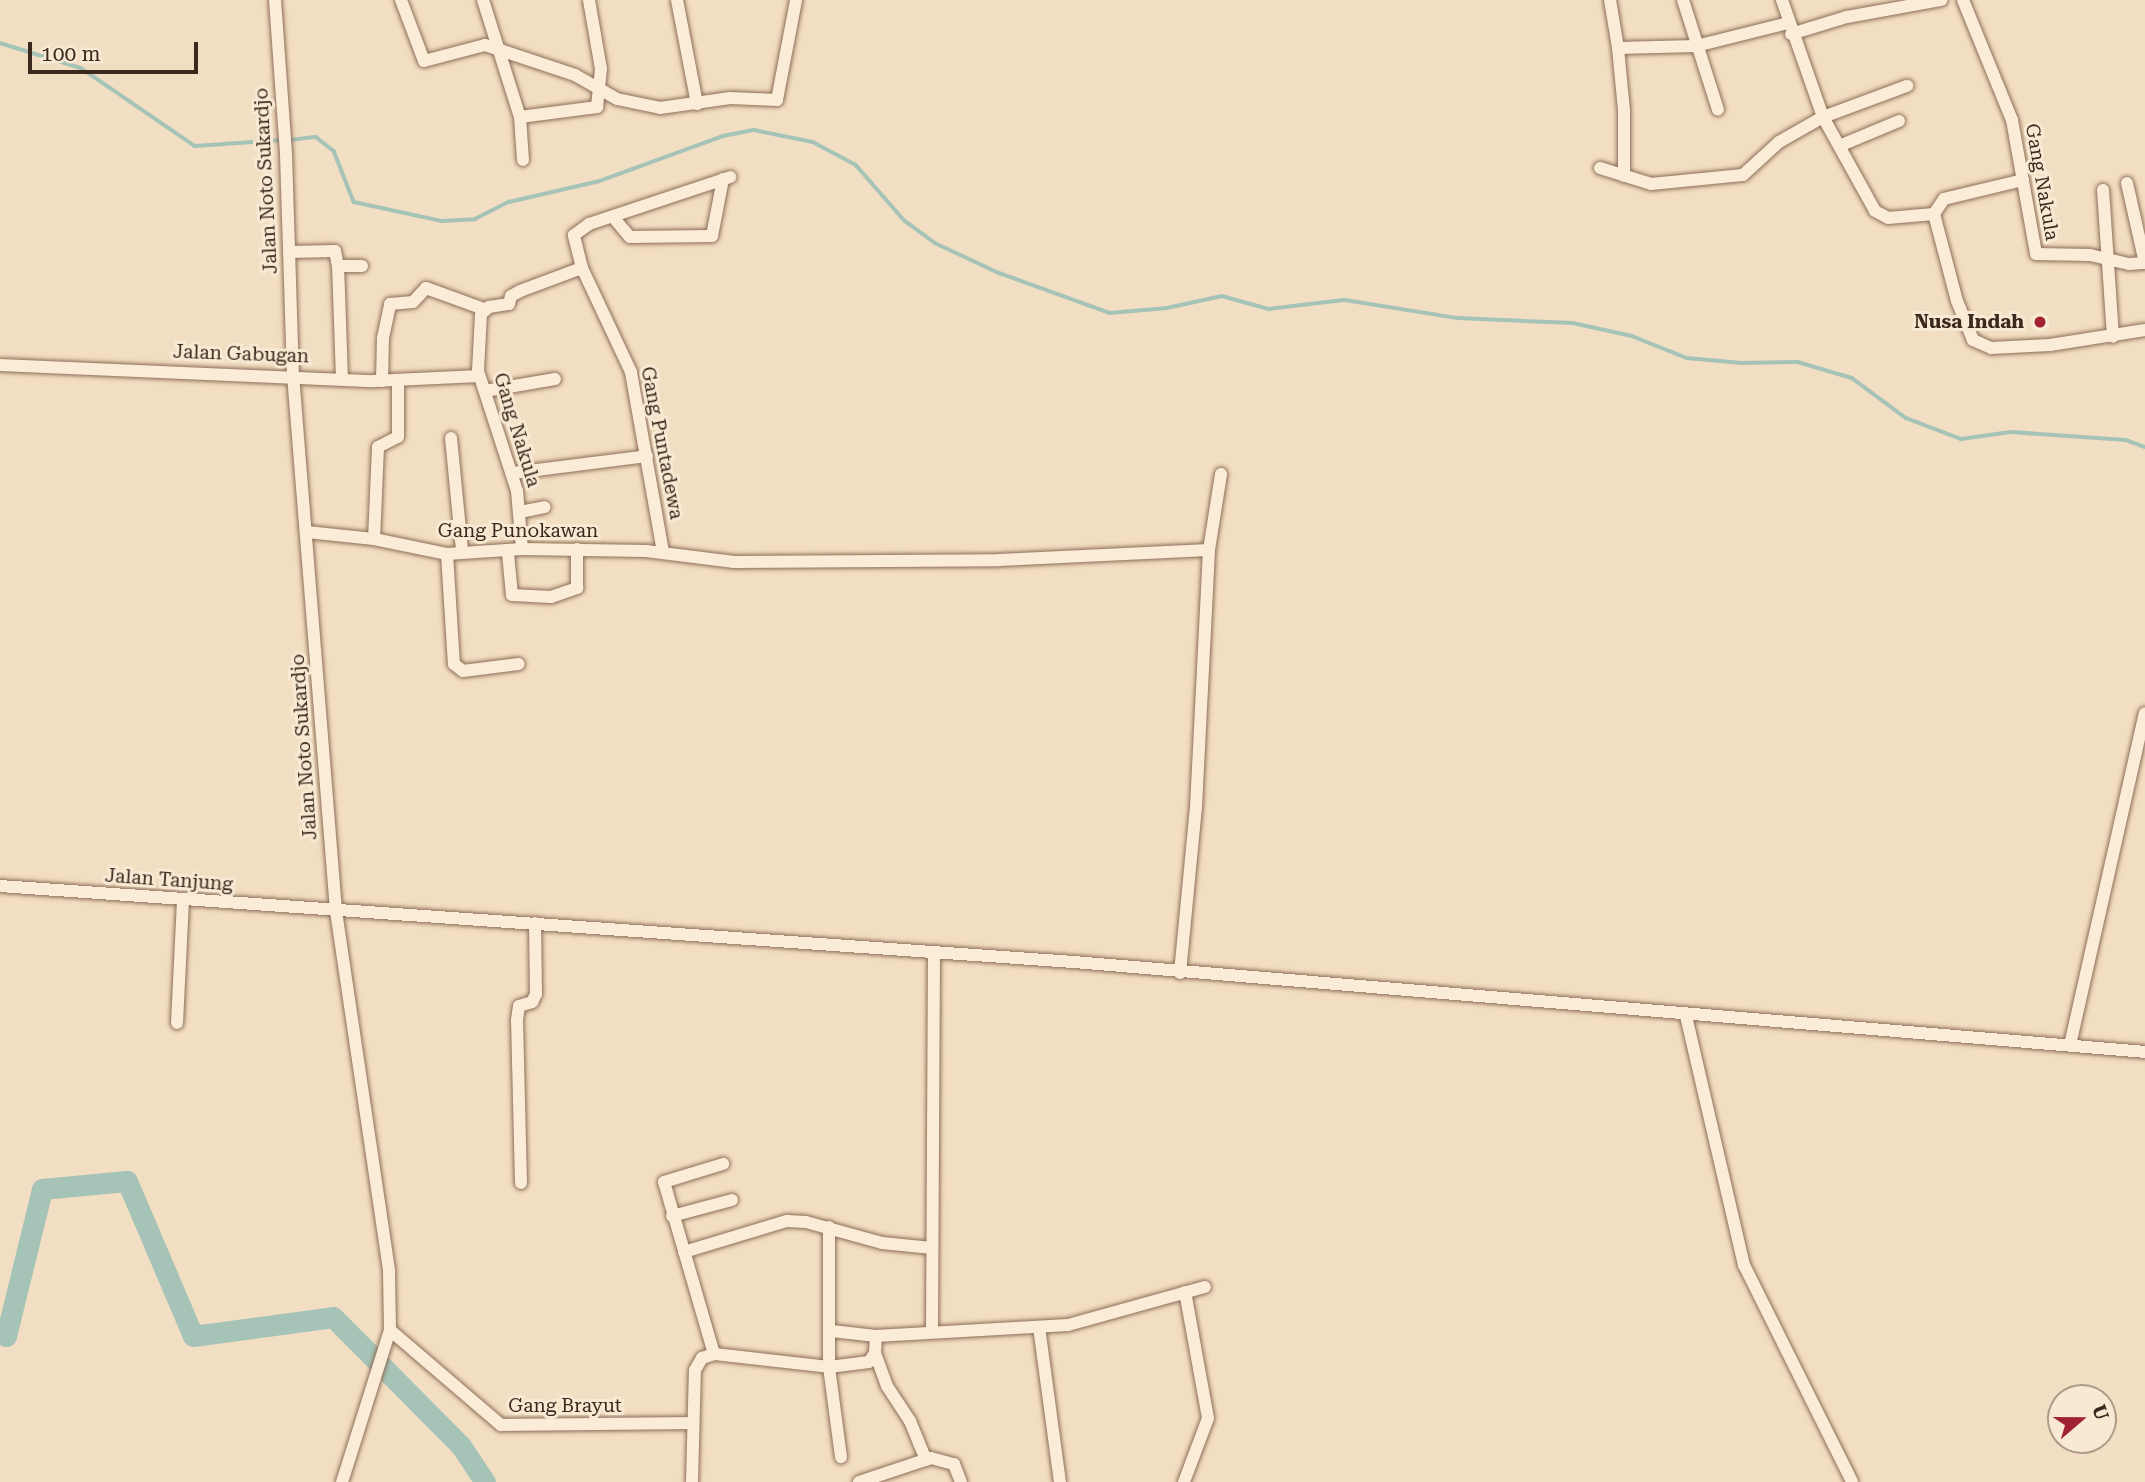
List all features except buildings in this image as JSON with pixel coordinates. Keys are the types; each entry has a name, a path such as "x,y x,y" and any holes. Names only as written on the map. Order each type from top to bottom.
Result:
{"street":[{"name":"Jalan Noto Sukardjo","path":"275,0 286,154 293,375 336,911 389,1272 390,1330 342,1482"},
{"path":"401,0 424,61 480,44 575,75 601,93 638,106 697,104 730,98 777,100 796,0"},
{"path":"483,0 520,117 523,160"},
{"path":"520,117 592,110 601,93 589,0"},
{"path":"677,0 697,104"},
{"path":"1610,0 1624,110 1624,176"},
{"path":"1683,0 1718,110"},
{"path":"1782,0 1823,117 1875,211 1888,218 1934,214"},
{"path":"1618,48 1696,46 1790,29 1891,5 1941,0"},
{"name":"Gang Nakula","path":"1963,0 2012,120 2036,254 2110,257"},
{"path":"1600,168 1651,184 1743,175 1779,142 1823,117 1908,86"},
{"path":"1839,146 1899,121"},
{"path":"726,178 712,236 630,237 613,217 726,178"},
{"path":"2023,180 1944,199 1934,214 1967,333 1980,346 2050,345 2145,330"},
{"path":"2110,257 2129,264 2145,262 2127,183"},
{"path":"2104,190 2113,337"},
{"name":"Gang Puntadewa","path":"613,217 577,230 574,245 582,268 631,372 663,552"},
{"path":"289,252 335,251 338,266 342,379"},
{"path":"338,266 362,266"},
{"path":"382,381 383,338 390,304 413,302 426,288 484,309 506,305 520,290 582,268"},
{"name":"Gang Nakula","path":"484,309 479,376 513,473 520,512 522,549"},
{"name":"Jalan Gabugan","path":"0,365 293,375 382,381 479,376"},
{"path":"485,391 555,379"},
{"path":"374,539 378,447 397,437 398,381"},
{"path":"451,438 462,551"},
{"path":"513,473 647,456"},
{"path":"1180,972 1196,807 1209,550 1221,474"},
{"path":"520,512 545,507"},
{"name":"Gang Punokawan","path":"307,532 374,539 447,554 462,551 508,553 522,549 577,549 663,552 734,562 999,560 1209,550"},
{"path":"508,553 512,595 551,597 577,588 577,549"},
{"path":"447,554 454,664 463,671 519,664"},
{"path":"2070,1045 2145,713"},
{"name":"Jalan Tanjung","path":"0,886 1180,972 2145,1052"},
{"path":"177,1023 183,901"},
{"path":"521,1183 517,1020 519,1006 532,1002 536,994 535,923"},
{"path":"932,1332 934,954"},
{"path":"1686,1016 1744,1265 1852,1482"},
{"path":"714,1354 665,1180 723,1164"},
{"path":"673,1216 732,1200"},
{"path":"684,1252 772,1223 806,1222 882,1243 932,1248"},
{"path":"829,1227 832,1331 829,1367 841,1457"},
{"path":"832,1331 876,1336 1039,1327 1109,1317 1205,1287"},
{"path":"1184,1482 1208,1418 1185,1292"},
{"path":"1039,1327 1060,1482"},
{"name":"Gang Brayut","path":"390,1330 501,1425 691,1423"},
{"path":"876,1336 876,1353 887,1386 911,1421 926,1460"},
{"path":"692,1482 691,1423 697,1363 714,1354 829,1367 863,1364 876,1353"},
{"path":"867,1481 926,1460 950,1461 961,1482"}],"waterway":[{"path":"0,43 81,68 195,146 282,140"},
{"path":"290,140 316,137 334,151 354,202 442,221 475,219 509,202 600,181 723,136 754,130 813,142 856,165 905,221 935,243 999,273 1110,313 1167,308 1222,296 1269,309 1345,300 1458,318 1573,323 1632,336 1687,358 1742,363 1798,362 1852,378 1906,418 1961,439 2011,432 2126,440 2145,447"},
{"path":"0,1329 6,1336 42,1189 127,1181 193,1336 333,1317 461,1446 485,1482"}],"place":[{"name":"Nusa Indah","path":"2040,322"}]}
